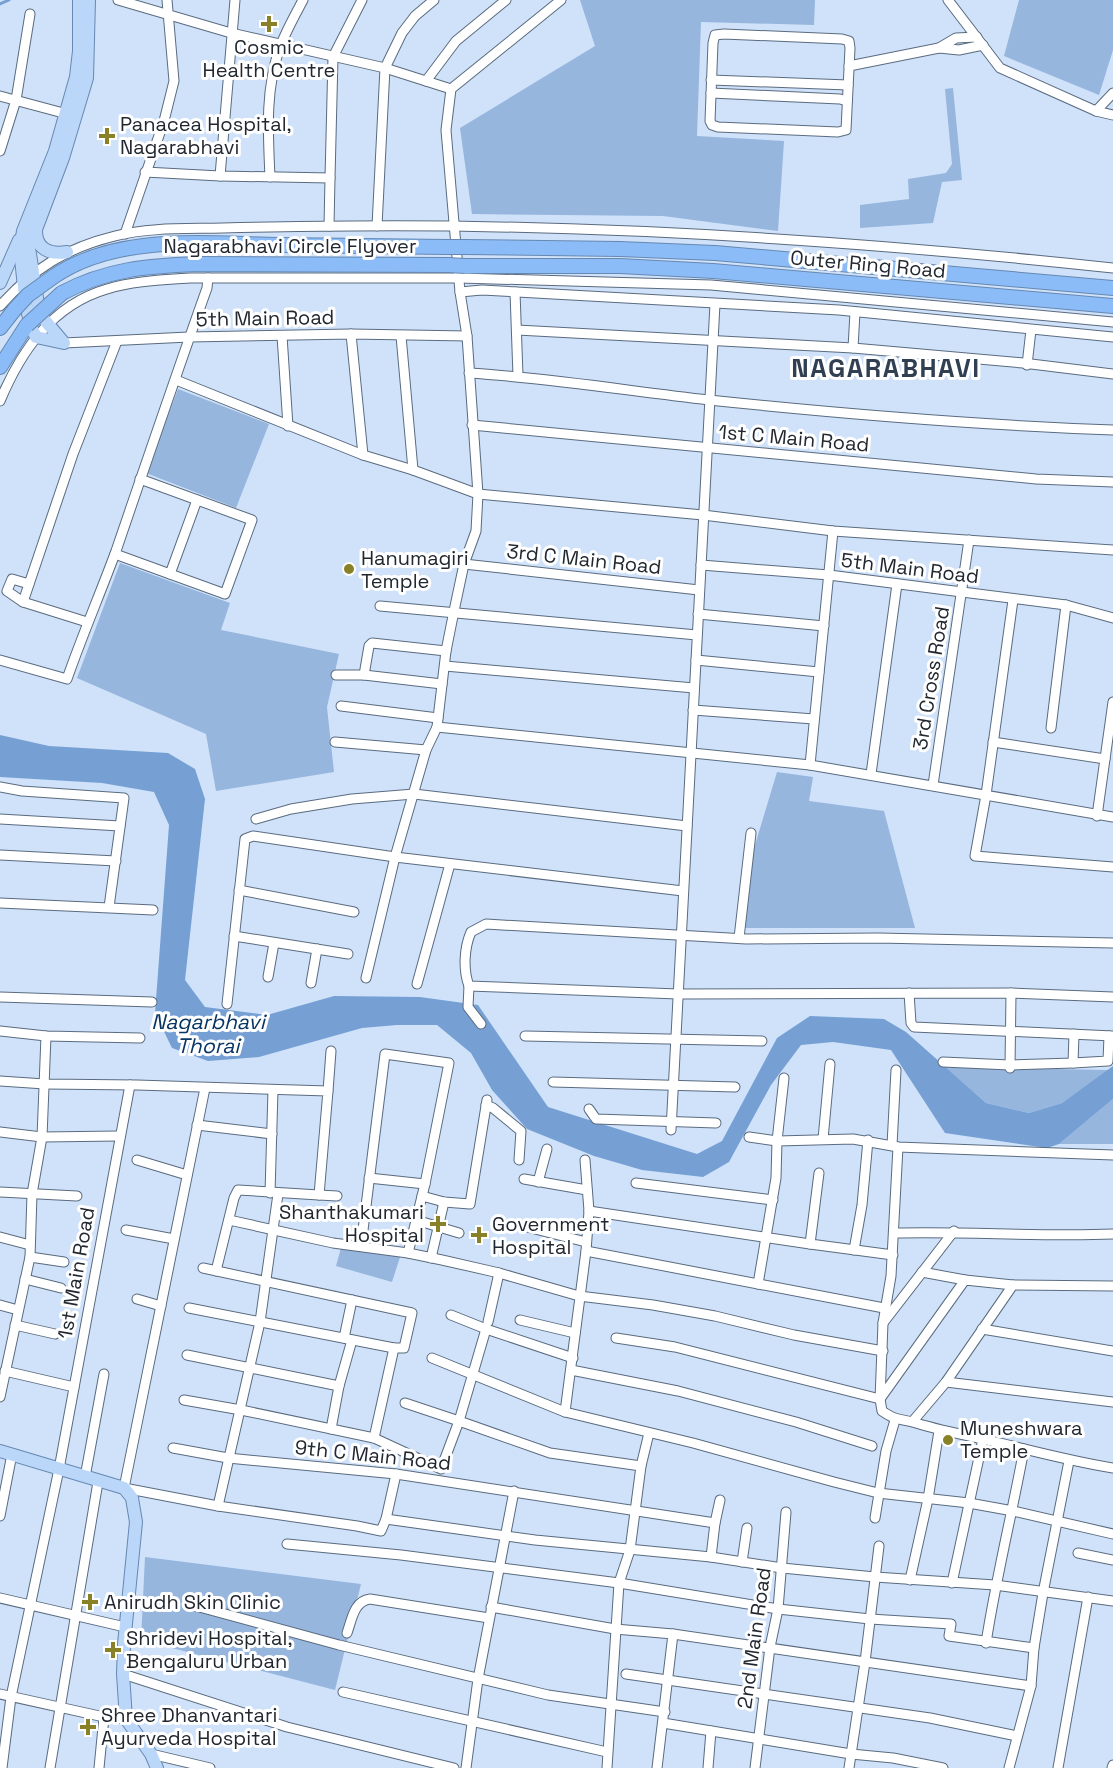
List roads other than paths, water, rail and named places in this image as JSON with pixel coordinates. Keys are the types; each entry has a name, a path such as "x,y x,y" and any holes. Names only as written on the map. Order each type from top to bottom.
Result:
{"highway":[{"name":"Nagarabhavi Circle Flyover","path":"0,328 28,295 53,277 82,261 123,249 145,246 194,244 620,249"},
{"name":"Outer Ring Road","path":"620,249 715,253 1113,288"},
{"name":"Nagarabhavi Circle Flyover","path":"0,367 27,325 62,293 99,276 140,267 198,264 448,266 462,272 620,267"},
{"name":"Outer Ring Road","path":"620,267 781,276 1113,306"}],"main road":[{"path":"2,274 23,231 67,114 76,77 79,51 79,0"},
{"path":"64,344 36,337 29,316 29,248 63,158 87,78 89,0"},
{"path":"37,225 36,238 42,247 52,253 68,252"},
{"path":"23,231 20,249 36,303 47,324 64,344"},
{"path":"6,1453 124,1488 132,1498 136,1522 125,1628 123,1674 126,1719 151,1754 157,1768"}],"street":[{"path":"118,0 231,33 385,68 451,89"},
{"path":"125,234 164,121 174,81 167,0"},
{"path":"220,176 235,0"},
{"path":"270,177 269,94 281,45 303,0"},
{"path":"329,226 333,57 362,0"},
{"path":"378,226 385,68 402,33 415,16 434,0"},
{"path":"426,81 456,41 506,0"},
{"path":"366,978 395,857 426,750 437,722 446,651 454,611 464,564 476,531 478,494 467,336 460,292 462,272 446,129 451,89 561,0"},
{"path":"948,0 1000,68 1096,111 1113,116"},
{"path":"957,12 960,0"},
{"path":"0,151 16,100 30,14"},
{"path":"715,35 842,39 849,41 849,66 846,130 838,132 718,127 712,125 710,121 715,35"},
{"path":"849,66 939,48 959,50 980,41"},
{"path":"711,80 848,85"},
{"path":"1096,111 1112,91"},
{"path":"711,93 848,101"},
{"path":"0,96 67,114"},
{"path":"145,172 330,178"},
{"path":"0,306 54,258 125,234 168,229 455,225 807,240 1113,268"},
{"path":"0,401 14,370 36,337 58,313 88,295 108,288 154,281 462,272 711,285 1113,322"},
{"path":"0,660 67,679 115,554 207,288 208,278"},
{"path":"460,292 482,290 855,312 1113,337"},
{"path":"515,292 518,376"},
{"path":"671,1126 715,304"},
{"path":"853,348 855,312"},
{"path":"517,330 853,348 1113,374"},
{"path":"1027,365 1031,330"},
{"path":"351,334 363,455"},
{"name":"5th Main Road","path":"64,344 189,337 351,334 467,336"},
{"path":"282,336 288,426"},
{"path":"401,336 413,470"},
{"path":"23,602 73,454 117,341"},
{"path":"469,374 518,376 710,400 990,425 1113,430"},
{"path":"176,380 363,455 413,470 478,494 703,515 833,531 1113,550"},
{"name":"1st C Main Road","path":"472,425 1036,479 1113,482"},
{"path":"115,554 225,594 252,520 140,479"},
{"path":"170,574 197,500"},
{"path":"810,765 833,531"},
{"name":"3rd Cross Road","path":"933,785 969,540"},
{"name":"3rd C Main Road","path":"464,564 699,590"},
{"name":"5th Main Road","path":"701,565 829,575 1066,605 1113,618"},
{"path":"29,584 12,579 7,591 23,602 87,622"},
{"path":"871,774 897,584"},
{"path":"1013,600 986,795 975,856 1113,867"},
{"path":"1051,728 1066,605"},
{"path":"380,606 697,635"},
{"path":"698,614 824,626"},
{"path":"364,675 369,646 372,643 446,651"},
{"path":"696,660 819,672"},
{"path":"445,666 694,688"},
{"path":"336,675 364,675 442,684"},
{"path":"1097,816 1113,702"},
{"path":"341,706 437,722 810,765 1113,817"},
{"path":"693,710 814,719"},
{"path":"335,742 426,750"},
{"path":"993,742 1105,759"},
{"path":"1102,777 1113,778"},
{"path":"0,787 22,791 124,798 109,907"},
{"path":"256,819 291,809 352,799 414,794 687,826"},
{"path":"0,819 120,826"},
{"path":"739,939 750,832"},
{"path":"228,1004 245,839 254,836 395,857 683,891"},
{"path":"0,855 116,861"},
{"path":"417,984 450,864"},
{"path":"239,890 354,912"},
{"path":"0,903 153,910"},
{"path":"481,1024 468,1007 467,942 471,932 486,924 739,939 878,938 1113,943"},
{"path":"234,936 348,954"},
{"path":"268,977 274,943"},
{"path":"311,983 317,949"},
{"path":"469,986 678,994 1011,993 1113,997"},
{"path":"909,993 911,1023 914,1027 1111,1036 1108,1061 1010,1067 943,1062"},
{"path":"1010,1067 1011,993"},
{"path":"0,997 152,1002"},
{"path":"0,1030 46,1036 140,1038"},
{"path":"1073,1063 1074,1034"},
{"path":"0,1397 30,1257 32,1194 42,1137 46,1036"},
{"path":"525,1036 762,1041"},
{"path":"319,1195 331,1051"},
{"path":"361,1246 386,1054 449,1063 425,1184 408,1253"},
{"path":"823,1138 830,1064"},
{"path":"896,1070 894,1233 891,1276 884,1308 880,1400 882,1411 895,1420 913,1421 939,1431 983,1439 1069,1461 1113,1468"},
{"path":"758,1284 776,1178 777,1141 784,1078"},
{"path":"0,1081 328,1091"},
{"path":"554,1082 735,1087"},
{"name":"1st Main Road","path":"2,1768 11,1697 59,1469 130,1085"},
{"path":"205,1088 124,1488 218,1506 381,1531 396,1474"},
{"path":"218,1506 260,1322 273,1230 273,1090"},
{"path":"422,1196 444,1202 470,1204 487,1103 521,1131 519,1160"},
{"path":"590,1109 596,1119 671,1126 716,1123"},
{"path":"197,1125 272,1134"},
{"path":"0,1132 42,1137 119,1136"},
{"path":"749,1137 777,1141 823,1138 868,1140 895,1146 1113,1155"},
{"path":"854,1250 862,1205 868,1140"},
{"path":"538,1182 547,1149"},
{"path":"137,1160 187,1175"},
{"path":"565,1412 589,1211 585,1160"},
{"path":"810,1244 819,1173"},
{"path":"369,1178 425,1184"},
{"path":"524,1179 587,1190"},
{"path":"636,1183 773,1200"},
{"path":"216,1271 238,1190 337,1196"},
{"path":"0,1192 77,1196"},
{"path":"431,1258 444,1202"},
{"path":"589,1211 767,1239 893,1255"},
{"path":"229,1220 333,1243 408,1253 499,1273 579,1296 653,1305 715,1316 794,1335 883,1352"},
{"path":"416,1220 459,1233"},
{"path":"527,1227 586,1247 884,1308"},
{"path":"126,1230 174,1239"},
{"path":"894,1233 954,1231 1062,1236 1113,1234"},
{"path":"883,1323 954,1231"},
{"path":"0,1237 30,1245"},
{"path":"30,1257 64,1262"},
{"path":"189,1308 394,1348 404,1348 412,1313 203,1268"},
{"path":"922,1272 965,1280 1013,1285 1113,1286"},
{"path":"443,1481 441,1469 459,1421 487,1326 499,1273"},
{"path":"25,1279 61,1288"},
{"path":"880,1400 965,1280"},
{"path":"913,1421 946,1382 1013,1285"},
{"path":"137,1299 161,1306"},
{"path":"331,1429 348,1339 352,1300"},
{"path":"0,1305 18,1310"},
{"path":"451,1315 573,1358"},
{"path":"520,1320 575,1333"},
{"path":"15,1325 56,1334"},
{"path":"982,1329 1113,1351"},
{"path":"616,1338 675,1347 880,1400"},
{"path":"374,1438 394,1348"},
{"path":"187,1355 339,1386"},
{"path":"432,1358 565,1412 878,1493 969,1503 1113,1534"},
{"path":"571,1370 678,1391 796,1422 872,1446"},
{"path":"5,1371 74,1387"},
{"path":"85,1477 104,1374"},
{"path":"946,1382 1113,1402"},
{"path":"184,1400 374,1438 441,1469"},
{"path":"405,1402 550,1453 641,1466"},
{"path":"875,1518 878,1493 895,1420"},
{"path":"910,1580 928,1499 939,1431"},
{"path":"607,1768 619,1583 630,1550 641,1466 649,1432"},
{"path":"952,1583 983,1439"},
{"name":"9th C Main Road","path":"173,1448 228,1458 396,1474 715,1523"},
{"path":"986,1643 995,1585 1013,1511 1024,1449"},
{"path":"0,1516 6,1453"},
{"path":"1010,1768 1031,1686 1034,1648 1043,1593 1069,1461"},
{"path":"50,1768 58,1707 98,1482"},
{"path":"466,1768 478,1679 514,1491"},
{"path":"711,1557 720,1500"},
{"name":"2nd Main Road","path":"755,1768 770,1647 778,1609 786,1512"},
{"path":"386,1519 505,1536 711,1557 782,1568 995,1585 1113,1601"},
{"path":"742,1562 747,1528"},
{"path":"287,1544 402,1555 619,1583 778,1609 870,1619 951,1624 949,1636 1034,1648"},
{"path":"849,1768 879,1546"},
{"path":"1078,1553 1113,1560"},
{"path":"1058,1768 1088,1597"},
{"path":"0,1598 125,1628"},
{"path":"346,1633 358,1604 362,1600 370,1599 489,1618"},
{"path":"192,1605 339,1645 548,1695 664,1712"},
{"path":"491,1607 615,1629 770,1647 1031,1686"},
{"path":"657,1768 673,1634"},
{"path":"123,1674 287,1727 454,1768"},
{"path":"626,1674 858,1706 1017,1736"},
{"path":"343,1692 607,1752"},
{"path":"0,1694 104,1717 126,1719"},
{"path":"99,1768 104,1717"},
{"path":"663,1723 758,1740 893,1758 943,1768"},
{"path":"708,1768 711,1731"},
{"path":"151,1754 210,1768"}],"water":[{"name":"Nagarbhavi Thorai","path":"0,735 49,746 168,753 195,769 205,799 185,980 205,1007 267,1015 334,996 420,997 478,1005 548,1107 697,1154 722,1141 777,1038 810,1016 884,1019 906,1032 986,1103 1029,1113 1062,1103 1113,1066 1113,1099 1059,1144 1047,1148 945,1133 891,1050 833,1042 801,1045 771,1085 729,1162 703,1177 642,1170 594,1156 527,1129 492,1090 471,1053 437,1025 362,1028 259,1057 208,1061 172,1048 155,1013 169,825 154,792 102,783 0,777"}],"waterway":[{"path":"0,4 9,0"}],"place":[{"name":"Cosmic Health Centre","path":"269,24"},
{"name":"Panacea Hospital, Nagarabhavi","path":"107,136"},
{"name":"Hanumagiri Temple","path":"349,569"},
{"name":"Shanthakumari Hospital","path":"438,1224"},
{"name":"Government Hospital","path":"479,1235"},
{"name":"Muneshwara Temple","path":"948,1440"},
{"name":"Anirudh Skin Clinic","path":"90,1602"},
{"name":"Shridevi Hospital, Bengaluru Urban","path":"113,1650"},
{"name":"Shree Dhanvantari Ayurveda Hospital","path":"88,1727"}],"district":[{"name":"NAGARABHAVI","path":"886,368"}]}
